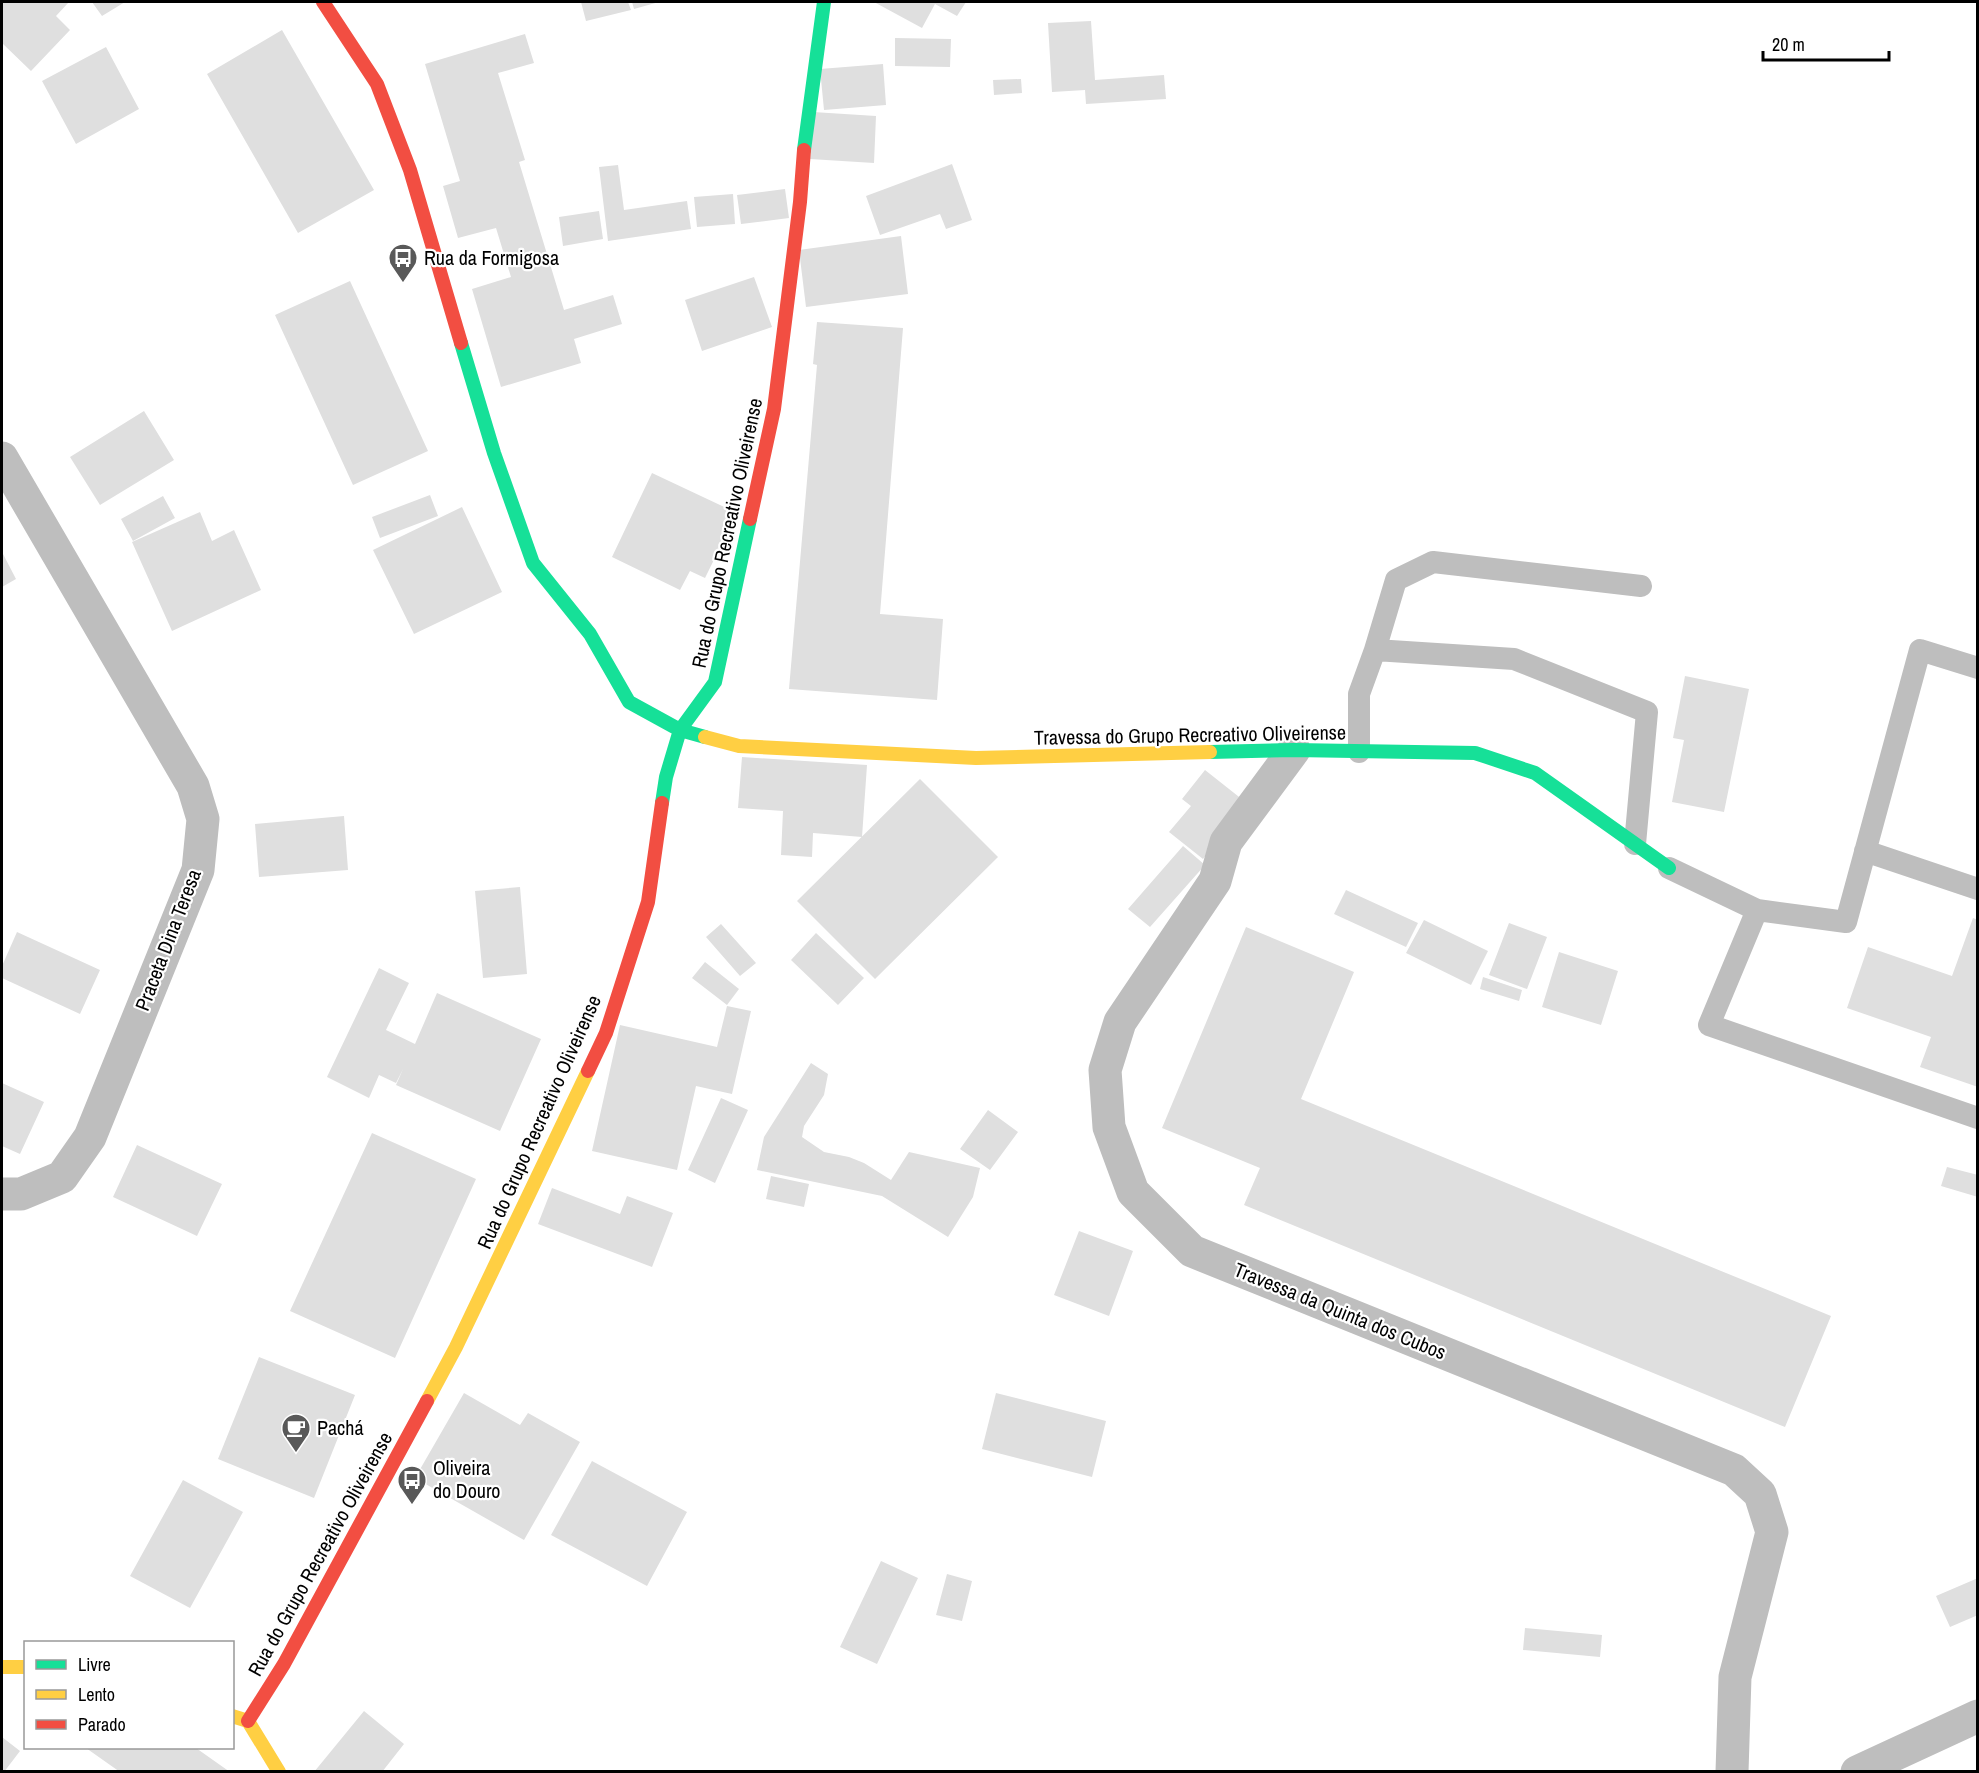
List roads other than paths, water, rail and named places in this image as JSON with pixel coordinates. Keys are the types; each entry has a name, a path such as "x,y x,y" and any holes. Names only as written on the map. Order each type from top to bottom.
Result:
{"street":[{"path":"322,2 377,84 410,170 442,285 494,453 533,563 590,634 629,702 680,730"},
{"name":"Rua do Grupo Recreativo Oliveirense","path":"248,1721 284,1664 456,1347 606,1033 648,902 666,777 680,730 715,682 774,409 800,202 801,161 824,2"},
{"name":"Praceta Dina Teresa","path":"2,458 193,786 203,819 198,870 90,1137 62,1177 21,1194 2,1194"},
{"name":"Travessa do Grupo Recreativo Oliveirense","path":"680,730 739,746 976,758 1294,750 1475,753 1535,773 1669,868"},
{"name":"Travessa da Quinta dos Cubos","path":"1294,750 1226,843 1215,881 1120,1022 1105,1070 1107,1104 1109,1127 1133,1192 1192,1251 1734,1470 1760,1494 1772,1532 1735,1677 1732,1772"},
{"path":"2,1667 24,1667"},
{"path":"1857,1772 1977,1716"},
{"path":"234,1717 248,1721 279,1772"}],"lane":[{"path":"1359,752 1359,694 1396,580 1433,562 1641,586"},
{"path":"1375,650 1514,659 1647,712 1635,844"},
{"path":"1669,868 1757,910 1846,922 1920,650 1977,668"},
{"path":"1865,851 1977,889"},
{"path":"1757,910 1709,1025 1977,1118"}],"place":[{"name":"Rua da Formigosa","path":"403,284"},
{"name":"Pachá","path":"296,1454"},
{"name":"Oliveira do Douro","path":"412,1506"}]}
